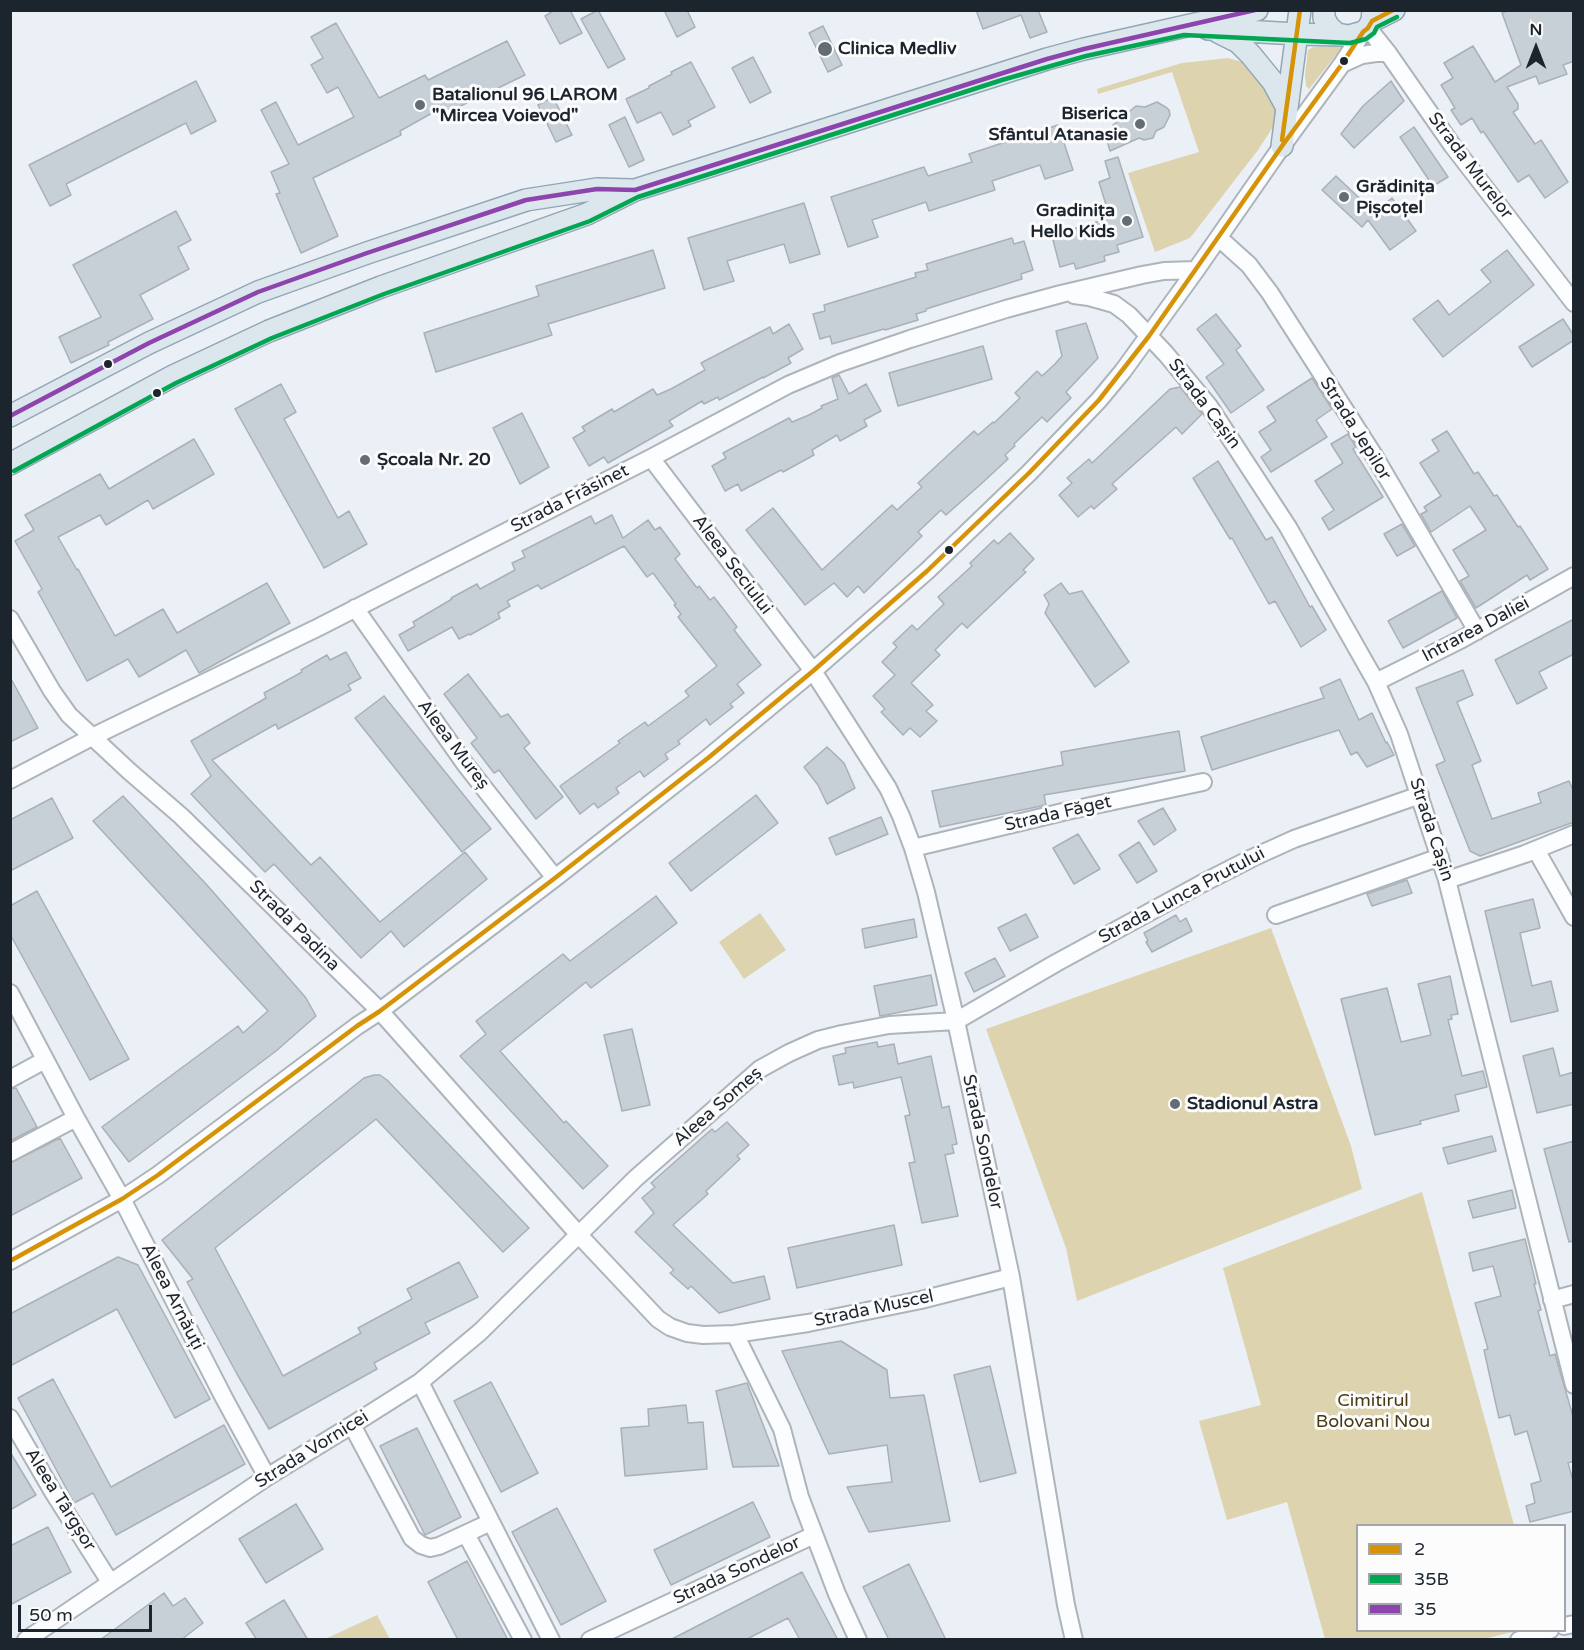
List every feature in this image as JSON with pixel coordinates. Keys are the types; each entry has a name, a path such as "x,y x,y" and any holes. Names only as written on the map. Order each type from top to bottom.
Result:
{"main road":[{"path":"10,464 173,376 269,331 381,287 587,214 635,190 1047,59 1257,10"},
{"path":"1282,146 1300,10"},
{"path":"1324,10 1324,18 1337,34 1364,25 1394,10"},
{"path":"1183,27 1296,34 1364,25"},
{"path":"1212,29 1238,42 1251,55 1273,82 1286,106"},
{"path":"10,416 149,343 258,292 526,200 597,189 635,190"}],"street":[{"name":"Strada Murelor","path":"1364,25 1388,53 1452,145 1574,303"},
{"path":"10,1261 122,1199 158,1175 380,1011 708,758 813,672 927,571 1029,474 1099,400 1149,336 1342,64 1364,25"},
{"path":"1342,64 1362,55 1388,53"},
{"name":"Strada Jepilor","path":"1219,237 1249,265 1270,293 1375,458 1477,630"},
{"name":"Strada Frăsinet","path":"10,780 92,737 317,628 651,458 788,385 840,363 1006,309 1164,271 1196,270"},
{"name":"Strada Frăsinet","path":"1061,294 1089,297 1114,304 1129,315 1149,336"},
{"name":"Strada Cașin","path":"1149,336 1209,406 1288,527 1376,682 1399,734 1447,880 1574,1385"},
{"name":"Aleea Seciului","path":"651,458 813,672"},
{"name":"Intrarea Daliei","path":"1376,682 1477,630 1574,576"},
{"name":"Aleea Mureș","path":"355,608 465,764 555,878"},
{"name":"Strada Padina","path":"10,619 57,699 69,715 181,816 380,1011 579,1235"},
{"name":"Strada Sondelor","path":"813,672 888,788 913,848 926,892 1011,1277 1066,1605 1074,1640"},
{"name":"Strada Făget","path":"913,848 1067,811 1203,783"},
{"name":"Strada Lunca Prutului","path":"956,1022 1056,963 1252,858 1294,840 1420,795"},
{"path":"1447,880 1536,850 1574,834"},
{"path":"1536,850 1574,917"},
{"path":"1276,915 1440,857"},
{"name":"Aleea Arnăuți","path":"10,993 122,1199 267,1477"},
{"name":"Aleea Someș","path":"579,1235 636,1178 760,1069 818,1040 842,1034 889,1025 956,1022"},
{"path":"10,1079 45,1060"},
{"path":"10,1153 76,1118"},
{"name":"Strada Muscel","path":"579,1235 658,1318 670,1327 687,1333 703,1335 735,1334 808,1323 921,1300 1011,1277"},
{"name":"Strada Vornicei","path":"26,1640 267,1477 420,1382 480,1332 579,1235"},
{"path":"1552,1300 1574,1294"},
{"path":"735,1334 782,1429 800,1497 814,1535"},
{"path":"420,1382 551,1640"},
{"name":"Aleea Târgșor","path":"10,1418 53,1492 110,1582"},
{"path":"352,1425 412,1538 421,1545 430,1548 439,1546 491,1522"},
{"path":"466,1534 524,1640"},
{"name":"Strada Sondelor","path":"590,1640 814,1535 858,1640"},
{"path":"1519,1640 1544,1632"}],"green space":[{"path":"1313,47 1342,47 1309,89 1306,86 1305,75 1308,50"},
{"path":"1228,58 1246,63 1272,94 1275,124 1258,150 1190,238 1155,252 1128,173 1199,152 1172,72 1098,94 1097,89 1182,63"},
{"path":"760,913 786,950 744,979 719,942"},
{"name":"Stadionul Astra","path":"1271,928 1351,1146 1362,1189 1077,1301 1066,1248 986,1029"},
{"name":"Cimitirul Bolovani Nou","path":"1422,1192 1514,1524 1356,1524 1356,1632 1513,1632 1479,1640 1325,1639 1287,1502 1227,1520 1199,1421 1261,1405 1223,1268"},
{"path":"377,1615 390,1639 325,1639"}],"building":[{"path":"555,10 570,10 582,33 560,44 545,16"},
{"path":"598,10 625,59 608,68 581,19"},
{"path":"664,10 687,10 695,27 677,37"},
{"path":"976,10 1038,10 1047,32 1030,38 1021,15 983,29"},
{"path":"1510,10 1574,10 1574,61 1563,65 1567,74 1539,84 1536,76 1507,87 1518,104 1518,109 1513,112 1535,144 1541,140 1568,182 1545,198 1529,175 1518,182 1472,118 1461,125 1451,110 1455,108 1441,85 1453,78 1444,63 1473,46 1495,82 1521,65 1502,13"},
{"path":"336,23 379,98 425,75 428,80 507,41 525,75 446,113 441,108 400,131 401,135 313,178 338,236 301,253 276,194 280,193 271,172 289,164 261,110 276,102 298,145 354,117 338,87 327,93 311,65 323,58 311,37"},
{"name":"Clinica Medliv","path":"823,26 842,65 828,72 809,33"},
{"path":"753,57 771,92 750,103 732,68"},
{"path":"691,62 715,107 688,121 691,126 673,135 661,112 637,123 626,99 649,88 672,74 671,72"},
{"path":"196,81 216,121 191,134 186,123 66,184 71,195 50,206 29,165"},
{"path":"1391,81 1404,101 1354,148 1341,134 1363,106"},
{"path":"553,97 572,135 556,142 538,105"},
{"name":"Biserica Sfântul Atanasie","path":"1157,102 1169,110 1170,115 1164,127 1156,131 1153,138 1144,140 1139,138 1110,151 1106,133 1113,128 1113,125 1136,106 1145,107"},
{"path":"625,117 644,160 629,167 609,125"},
{"path":"1058,125 1073,170 1045,179 1040,165 992,181 995,190 929,211 926,202 872,220 878,237 848,247 831,197 924,167 928,176 972,162 969,154"},
{"path":"1414,127 1448,177 1433,186 1400,137"},
{"path":"1118,157 1143,237 1117,245 1119,252 1104,256 1105,261 1076,269 1074,263 1060,267 1053,240 1067,236 1066,231 1110,218 1099,182 1110,178 1105,161"},
{"path":"1336,176 1374,212 1392,198 1416,231 1390,250 1368,220 1362,227 1322,190"},
{"path":"804,203 820,254 790,263 784,244 727,261 734,281 704,290 688,238"},
{"path":"176,211 191,240 178,247 189,269 140,295 153,319 108,342 109,345 71,363 59,337 101,317 73,265"},
{"path":"1012,238 1014,244 1024,241 1033,270 1021,274 1022,279 926,309 916,314 918,320 885,330 832,344 830,336 820,339 813,314 825,311 824,305 916,277 915,273 928,270 926,264"},
{"path":"653,250 665,288 548,324 552,335 436,372 424,333 539,296 536,286"},
{"path":"1507,250 1534,285 1443,357 1413,319 1438,300 1449,315 1491,282 1481,270"},
{"path":"1216,314 1241,346 1236,350 1264,390 1231,413 1206,377 1224,364 1197,329"},
{"path":"1563,319 1574,336 1574,340 1532,367 1519,347"},
{"path":"1086,323 1098,358 1066,392 1071,398 1047,422 1042,417 1005,455 1008,459 946,515 941,510 918,532 922,536 864,593 858,586 847,597 834,583 805,605 746,530 773,508 822,570 892,505 897,510 922,487 918,483 974,431 978,435 994,423 1020,398 1015,393 1037,371 1042,376 1055,364 1062,356 1056,331"},
{"path":"789,324 803,349 788,358 791,363 719,400 718,397 704,404 702,401 669,421 673,426 608,463 604,457 589,466 573,438 585,431 582,427 612,409 614,412 653,389 657,395 671,389 705,370 701,363 770,327 773,334"},
{"path":"983,346 992,379 898,406 889,373"},
{"path":"839,375 849,394 866,384 881,411 864,420 867,426 840,441 837,435 812,450 814,455 783,472 781,470 741,491 738,484 725,491 712,466 726,458 723,453 789,418 792,422 838,399 832,378"},
{"path":"1312,378 1332,409 1316,420 1327,437 1271,472 1261,457 1271,450 1259,432 1276,421 1267,407"},
{"path":"281,384 296,412 284,419 338,518 349,511 367,544 324,568 235,409"},
{"path":"1180,387 1202,414 1182,434 1176,427 1112,484 1117,489 1094,509 1091,506 1078,517 1059,495 1072,483 1067,478 1089,459 1092,463 1170,389"},
{"path":"522,413 549,467 520,484 493,428"},
{"path":"1447,431 1474,474 1478,472 1494,496 1497,495 1548,569 1530,580 1527,575 1476,608 1460,581 1469,576 1453,550 1486,530 1470,506 1431,532 1421,514 1427,511 1424,507 1441,496 1420,463 1439,451 1432,440"},
{"path":"1348,434 1356,447 1353,449 1383,497 1329,530 1322,518 1334,510 1315,481 1343,463 1331,444"},
{"path":"194,439 214,474 153,509 148,500 106,525 100,515 58,537 115,636 163,609 177,633 267,583 290,623 199,673 186,650 139,677 128,659 87,681 38,592 42,589 15,541 34,530 25,515 100,474 109,489"},
{"path":"1218,461 1266,540 1272,537 1310,607 1312,606 1326,630 1301,647 1275,601 1269,604 1232,538 1230,539 1193,478"},
{"path":"612,515 623,538 648,520 655,530 660,527 680,554 675,559 697,588 699,586 710,600 714,597 737,627 734,630 761,665 737,684 744,693 730,704 733,707 710,725 706,719 678,741 680,744 665,754 668,759 644,777 640,771 616,788 619,793 598,808 594,803 580,814 560,786 645,722 648,726 689,696 685,691 717,666 678,617 681,614 674,605 676,604 653,573 647,577 624,546 541,589 538,585 507,601 510,606 498,613 500,618 470,635 459,639 452,627 408,651 399,635 415,626 413,622 451,598 477,584 480,589 515,570 512,563 525,557 522,551 591,516 595,524"},
{"path":"1402,524 1415,546 1397,556 1384,534"},
{"path":"1010,533 1034,559 1023,570 1026,572 967,628 962,623 935,650 940,655 911,683 933,705 926,711 937,721 920,737 910,728 903,735 881,712 885,709 873,696 895,675 882,662 897,647 893,643 912,625 917,630 944,604 938,597 972,566 970,563 994,540 998,544"},
{"path":"1061,583 1069,594 1082,591 1129,662 1095,687 1045,613 1049,604 1044,595"},
{"path":"1442,591 1457,618 1403,648 1388,621"},
{"path":"1574,619 1574,654 1539,672 1547,688 1517,704 1495,660"},
{"path":"346,652 361,678 348,685 351,690 278,729 276,724 212,760 311,865 320,857 380,922 465,852 487,879 404,947 391,931 361,958 274,864 265,872 191,794 211,776 191,741 266,698 264,693 327,655 330,660"},
{"path":"1463,670 1473,695 1457,702 1481,761 1472,765 1492,819 1541,803 1538,793 1569,781 1574,792 1574,822 1480,856 1470,851 1436,765 1445,761 1416,688"},
{"path":"468,674 501,717 508,714 530,743 524,748 563,797 536,819 499,770 494,773 471,743 477,738 444,694"},
{"path":"10,677 38,728 10,742"},
{"path":"1340,679 1359,720 1372,713 1394,755 1367,767 1357,752 1351,755 1339,730 1212,770 1201,737 1324,698 1320,688"},
{"path":"384,696 491,829 462,852 355,718"},
{"path":"1179,731 1185,771 1044,795 1046,805 940,827 932,791 1063,765 1061,752"},
{"path":"827,747 844,763 855,788 827,804 818,785 804,767"},
{"path":"756,795 778,823 691,891 669,863"},
{"path":"123,796 206,884 286,975 306,998 316,1016 276,1051 129,1162 102,1127 238,1026 243,1033 268,1011 93,821"},
{"path":"52,798 73,838 10,871 10,820"},
{"path":"1163,808 1176,830 1154,845 1138,821"},
{"path":"881,817 888,834 836,855 829,838"},
{"path":"1078,834 1100,869 1074,884 1053,848"},
{"path":"1139,842 1157,871 1137,883 1119,855"},
{"path":"1407,880 1412,893 1372,906 1367,894"},
{"path":"37,891 129,1059 90,1080 10,934 10,906"},
{"path":"656,896 677,923 591,988 586,982 500,1051 564,1123 566,1121 608,1166 583,1189 460,1056 486,1034 476,1021 563,954 570,961"},
{"path":"1533,899 1540,928 1520,933 1532,986 1551,981 1558,1011 1511,1022 1485,911"},
{"path":"1026,914 1038,937 1010,951 998,928"},
{"path":"1176,915 1180,922 1186,918 1192,931 1152,952 1144,933"},
{"path":"914,919 917,937 865,948 862,929"},
{"path":"995,958 1005,976 974,992 965,973"},
{"path":"931,975 937,1005 880,1016 874,986"},
{"path":"1450,976 1458,1014 1451,1015 1452,1019 1448,1020 1462,1076 1483,1071 1487,1087 1455,1095 1459,1111 1420,1121 1421,1124 1375,1135 1341,999 1387,988 1401,1042 1431,1035 1418,984"},
{"path":"632,1029 650,1105 622,1111 604,1035"},
{"path":"877,1042 878,1047 894,1044 898,1064 931,1056 942,1108 949,1106 957,1144 952,1145 954,1153 945,1155 958,1216 922,1223 909,1163 915,1162 905,1116 910,1115 901,1077 854,1088 853,1082 839,1085 833,1056 846,1053 845,1048"},
{"path":"1553,1048 1560,1076 1574,1072 1574,1104 1537,1113 1523,1056"},
{"path":"380,1075 387,1080 529,1228 503,1252 376,1119 215,1248 283,1376 361,1333 358,1328 412,1299 407,1289 459,1262 478,1297 425,1323 430,1333 374,1363 377,1369 269,1429 187,1282 193,1279 162,1240 364,1078"},
{"path":"16,1088 37,1127 10,1141 10,1089"},
{"path":"727,1122 749,1145 737,1156 740,1159 706,1191 708,1194 673,1225 733,1283 764,1276 770,1299 719,1313 691,1286 688,1289 670,1273 674,1270 635,1232 654,1213 642,1198 655,1187 651,1183 712,1129 715,1132"},
{"path":"1492,1136 1496,1151 1448,1164 1443,1148"},
{"path":"60,1138 82,1178 10,1216 10,1163"},
{"path":"1574,1141 1574,1241 1569,1242 1544,1149"},
{"path":"1512,1190 1516,1208 1473,1218 1468,1201"},
{"path":"894,1225 902,1265 797,1288 788,1248"},
{"path":"1525,1239 1541,1310 1538,1311 1550,1356 1555,1354 1574,1420 1574,1461 1568,1463 1574,1484 1574,1511 1530,1522 1526,1506 1535,1503 1531,1484 1541,1481 1527,1431 1515,1435 1510,1415 1499,1418 1484,1350 1488,1349 1475,1303 1501,1296 1493,1266 1473,1271 1469,1253"},
{"path":"118,1257 138,1265 210,1399 175,1418 117,1309 10,1366 10,1314"},
{"path":"841,1341 887,1370 890,1398 924,1395 950,1521 869,1532 847,1487 892,1482 887,1445 829,1454 782,1351"},
{"path":"990,1366 1016,1473 980,1482 954,1375"},
{"path":"53,1379 111,1487 224,1425 245,1464 116,1535 93,1493 74,1503 18,1398"},
{"path":"491,1382 538,1473 501,1492 454,1401"},
{"path":"747,1383 779,1466 733,1467 716,1391"},
{"path":"686,1405 688,1423 703,1422 707,1469 625,1476 621,1428 649,1426 648,1409"},
{"path":"417,1428 461,1517 425,1535 380,1446"},
{"path":"10,1452 36,1495 10,1510"},
{"path":"753,1502 770,1537 671,1585 654,1550"},
{"path":"296,1504 323,1549 266,1583 239,1539"},
{"path":"557,1508 606,1601 561,1625 512,1532"},
{"path":"48,1527 71,1572 10,1605 10,1546"},
{"path":"467,1561 508,1640 458,1640 428,1582"},
{"path":"909,1564 946,1640 889,1640 863,1587"},
{"path":"802,1572 838,1640 800,1640 788,1618 745,1640 670,1640"},
{"path":"164,1593 173,1606 185,1598 203,1623 181,1640 100,1640"},
{"path":"284,1600 308,1640 257,1640 246,1623"}],"transit line":[{"name":"35","path":"10,416 149,343 258,292 526,200 597,189 635,190 1047,59 1255,10"},
{"name":"2","path":"1282,140 1300,10"},
{"name":"2","path":"10,1261 122,1199 158,1175 380,1011 708,758 813,671 927,571 1029,473 1099,400 1149,336 1363,32 1372,21 1393,10"},
{"name":"35B","path":"14,471 176,383 272,338 384,294 590,221 638,197 1002,80 1086,56 1184,35 1350,43 1366,39 1374,33 1377,27 1397,17"}],"place":[{"name":"Clinica Medliv","path":"825,49"},
{"name":"Batalionul 96 LAROM \"Mircea Voievod\"","path":"420,105"},
{"name":"Biserica Sfântul Atanasie","path":"1140,124"},
{"name":"Grădinița Pișcoțel","path":"1344,197"},
{"name":"Gradinița Hello Kids","path":"1127,221"},
{"name":"Școala Nr. 20","path":"365,460"},
{"name":"Stadionul Astra","path":"1175,1104"}]}
